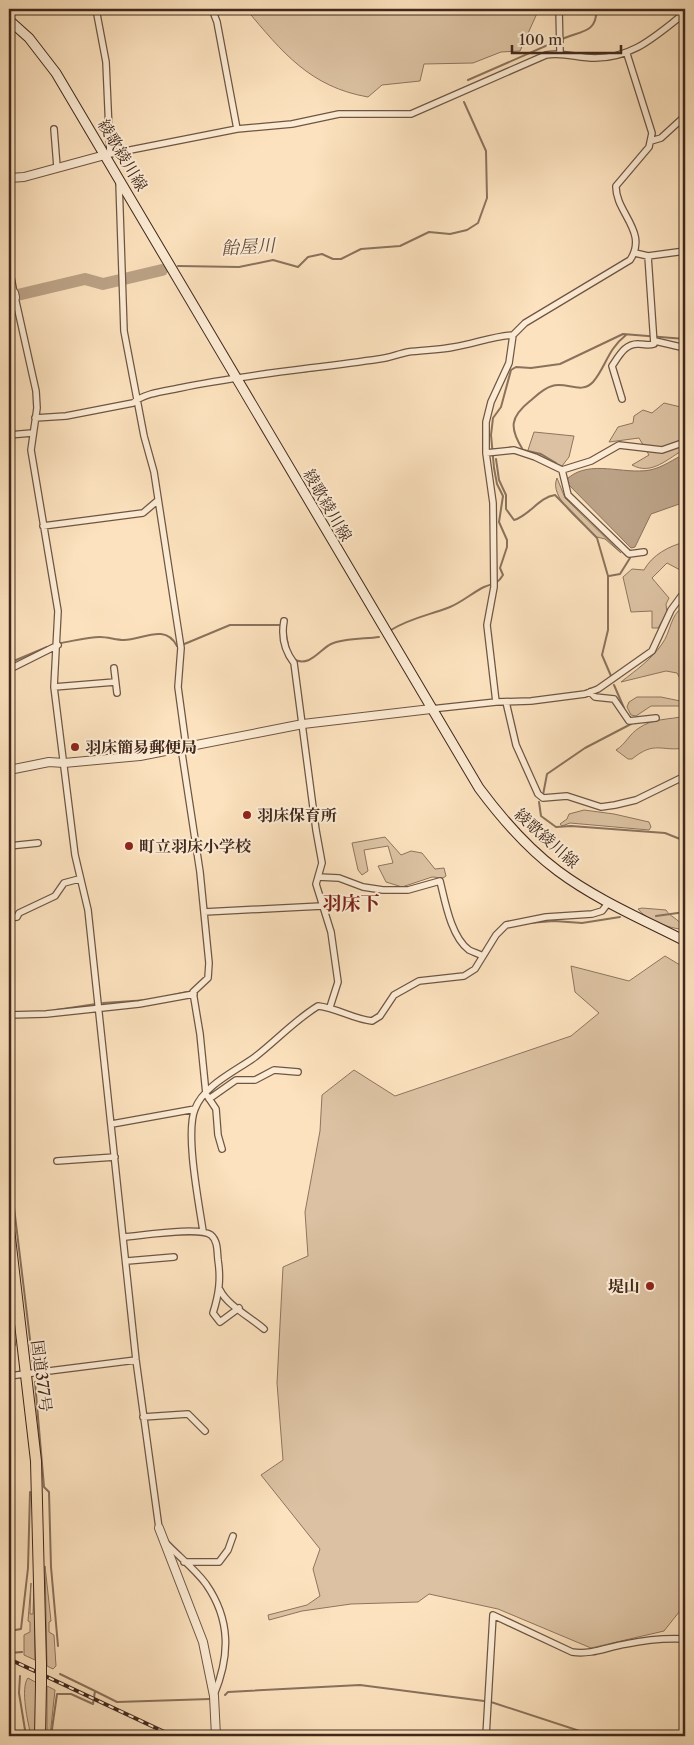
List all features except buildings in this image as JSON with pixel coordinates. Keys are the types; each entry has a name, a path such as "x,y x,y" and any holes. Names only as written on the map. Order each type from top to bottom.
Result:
{"highway":[{"name":"国道377号","path":"9,1235 10,1258 27,1374 39,1496 40,1736"}],"main road":[{"name":"綾歌綾川線","path":"9,20 29,38 56,73 108,154 119,178 431,709 480,788 515,833 557,870 609,902 685,941"}],"street":[{"path":"96,9 106,62 108,154"},
{"path":"212,9 217,22 237,129"},
{"path":"559,9 560,52"},
{"path":"9,178 108,154 237,129 292,124 339,114 411,114 546,56 560,52 596,58 627,54 685,13"},
{"path":"627,54 650,125 651,142"},
{"path":"496,702 487,625 494,585 493,503 486,422 492,402 509,363 513,335 525,323 630,260 637,246 632,227 616,186 651,142 661,138 685,116"},
{"path":"54,129 57,167"},
{"path":"9,1015 46,1014 139,1004 194,994 208,978 209,963 204,912 178,687 181,648 154,472 136,399 124,331 119,178"},
{"path":"635,253 648,256 685,251"},
{"path":"622,399 612,366 622,350 630,345 647,346 654,344 648,256"},
{"path":"9,267 36,391 35,418 32,433 32,466 58,611 58,645 54,687 79,879 88,910 100,1007 143,1417 161,1537 203,1642 214,1696 216,1736"},
{"path":"35,418 66,416 133,403 136,399 236,377 330,367 347,362 380,359 408,352 454,347 499,336 513,335"},
{"path":"655,338 685,348"},
{"path":"9,435 32,433"},
{"path":"490,452 514,450 562,470 591,460 619,445 662,450 685,442"},
{"path":"562,470 568,495 629,554 644,552"},
{"path":"43,526 143,513 157,501"},
{"path":"9,770 49,762 64,763 140,756 303,724 496,702 531,701 590,692 607,684 652,650 672,610 685,591"},
{"path":"283,624 281,634 287,653 294,663 316,830 321,850 322,863 316,884 331,932 338,982 330,1007"},
{"path":"9,667 14,667 58,645"},
{"path":"114,668 117,693"},
{"path":"54,687 115,682"},
{"path":"590,692 595,697 614,699 630,721 656,718"},
{"path":"506,702 516,745 538,794 543,798 567,796 601,806 615,805 636,800 685,776"},
{"path":"9,846 38,843"},
{"path":"318,877 339,878 363,887 383,890 408,890 429,882 440,881 450,918 459,937 468,949 484,956"},
{"path":"9,918 17,917 19,913 54,896 64,883 79,879"},
{"path":"112,1124 195,1109 307,1013 318,1006 330,1007 362,1020 372,1021 380,1016 394,995 407,987 420,981 464,976 475,969 496,935 506,925 546,917 592,914 602,911 609,902"},
{"path":"204,912 322,906"},
{"path":"194,994 208,1097 216,1109 218,1135 222,1149"},
{"path":"208,1097 236,1080 255,1080 274,1070 298,1072"},
{"path":"195,1109 190,1140 203,1231"},
{"path":"57,1161 115,1157"},
{"path":"123,1237 191,1230 203,1231 212,1235 218,1245 220,1290 213,1313 220,1322 239,1308"},
{"path":"127,1260 174,1257"},
{"path":"220,1290 225,1300 239,1308 264,1329"},
{"path":"9,1376 136,1360"},
{"path":"143,1417 188,1414 205,1431"},
{"path":"184,1562 219,1562 228,1550 233,1536"},
{"path":"161,1537 205,1583 218,1605 226,1629 223,1673 214,1696"},
{"path":"486,1736 493,1615 572,1652 580,1653 589,1654 650,1640 685,1639"}],"shaded area":[{"path":"246,9 539,9 520,51 501,52 473,63 424,64 420,81 382,85 368,97 348,92 313,76 285,53"},
{"path":"664,403 685,408 685,449 653,467 639,468 632,465 649,455 639,438 609,442 618,427 633,423 634,416 643,410 652,413"},
{"path":"534,432 574,436 569,457 562,466 539,455 527,453"},
{"path":"685,454 685,502 651,514 635,547 631,548 567,483 568,478 577,472 587,469 650,470"},
{"path":"557,478 565,498 621,553 605,539 597,537 562,502 556,486"},
{"path":"685,542 685,579 682,571 667,563 652,578 669,598 666,604 667,613 658,628 652,628 652,611 631,612 623,577 632,569 644,570 662,552"},
{"path":"683,607 685,687 677,673 666,671 621,682 658,650 665,639 673,619"},
{"path":"637,697 661,697 685,702 685,706 651,706 636,716 631,715 627,707 629,702"},
{"path":"685,716 685,748 653,748 640,753 632,759 628,759 616,750 636,730 644,725 655,721"},
{"path":"584,810 614,814 649,822 651,827 649,830 570,823 562,826 560,824 567,819 569,814"},
{"path":"385,837 401,855 411,851 422,853 435,869 444,868 446,876 443,878 432,877 402,887 386,882 378,866 393,863 388,846 364,850 368,871 362,875 358,870 352,843"},
{"path":"638,909 666,910 682,926 679,929 657,922"},
{"path":"665,956 685,968 685,1611 679,1612 664,1631 591,1648 498,1609 429,1594 418,1602 351,1604 302,1611 269,1620 268,1615 307,1605 320,1596 313,1569 320,1549 261,1475 283,1460 277,1383 283,1267 308,1256 305,1212 320,1131 322,1095 354,1070 395,1096 571,1036 599,1013 575,992 571,966 629,981"},
{"path":"34,1516 35,1660 24,1655 24,1635 30,1632 30,1622 28,1621 31,1583 30,1614 33,1614"},
{"path":"45,1566 51,1621 49,1622 49,1632 54,1635 56,1666 53,1669 47,1666"},
{"path":"28,1678 37,1683 36,1736 31,1736 25,1706 25,1689"},
{"path":"47,1686 55,1690 50,1736 47,1736"}],"waterway":[{"name":"飴屋川","path":"562,39 591,27 596,17 596,9"},
{"name":"飴屋川","path":"468,80 557,41"},
{"name":"飴屋川","path":"178,266 239,267 273,260 298,267 308,257 322,254 333,259 341,259 361,249 400,246 429,232 450,234 467,230 478,223 487,198 486,151 464,102"},
{"name":"飴屋川","path":"9,297 85,279 103,284 162,270"},
{"path":"391,630 454,605 480,589 497,582 503,575 500,568 507,547 507,540 499,522 503,496 497,484 491,435 493,418 501,407 511,370 516,367 531,368 560,364 623,334 685,339"},
{"path":"556,463 541,454 523,450 514,429 515,418 518,412 540,392 549,387 557,385 578,388 588,386 593,382 615,347 626,335"},
{"path":"360,364 389,360"},
{"path":"301,372 345,366"},
{"path":"496,459 499,480 506,495 506,509 514,520 524,515 544,499 555,495 597,538 608,576 608,630 602,655 611,676"},
{"path":"609,576 620,574 630,558"},
{"path":"182,645 230,625 281,625"},
{"path":"61,643 95,637 124,640 160,634 172,639 177,646"},
{"path":"286,635 289,650"},
{"path":"293,659 299,661 309,660 336,642 379,637"},
{"path":"9,663 47,647"},
{"path":"614,685 624,708"},
{"path":"543,795 547,774 585,748 631,724"},
{"path":"539,802 541,816 556,827 571,826 665,833 685,841"},
{"path":"684,911 682,920 685,921"},
{"path":"656,916 685,912"},
{"path":"529,923 554,921 582,923 620,917"},
{"path":"169,996 187,992"},
{"path":"103,1003 148,1000"},
{"path":"56,1010 96,1004"},
{"path":"9,1166 33,1364"},
{"path":"9,1303 15,1345"},
{"path":"35,1382 44,1487 49,1492 51,1567 58,1646"},
{"path":"9,1631 21,1629 28,1568 30,1492"},
{"path":"9,1653 22,1652"},
{"path":"51,1736 57,1694 71,1694 93,1704 95,1691 60,1674"},
{"path":"20,1676 19,1693 26,1736"},
{"path":"225,1695 228,1692 360,1685 484,1701"},
{"path":"95,1691 117,1702 210,1699"},
{"path":"491,1702 595,1736"}],"railway":[{"path":"9,1659 173,1736"}],"place":[{"name":"羽床簡易郵便局","path":"75,747"},
{"name":"羽床保育所","path":"247,815"},
{"name":"町立羽床小学校","path":"129,846"},
{"name":"堤山","path":"650,1286"}],"district":[{"name":"羽床下","path":"351,903"}]}
